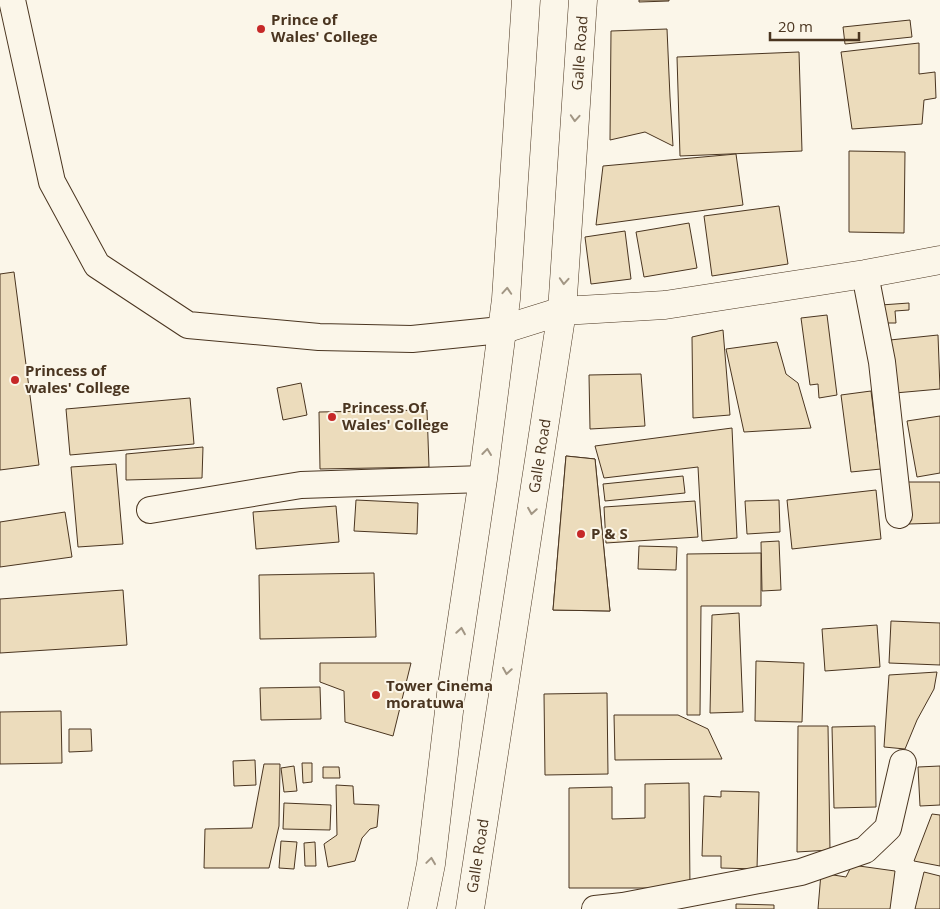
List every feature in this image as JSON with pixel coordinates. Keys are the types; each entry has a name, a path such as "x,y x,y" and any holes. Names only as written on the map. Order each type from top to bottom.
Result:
{"main road":[{"path":"422,909 431,864 452,686 483,479 506,299 526,0"},
{"name":"Galle Road","path":"470,909 562,311 583,0"},
{"path":"502,330 562,311 665,306 940,260"}],"street":[{"path":"12,0 52,182 97,265 188,325 319,337 403,339 502,330"},
{"path":"865,274 882,362 899,515"},
{"path":"150,510 301,485 483,479"},
{"path":"595,909 623,906 801,872 865,850 888,828 903,763"}],"building":[{"path":"639,0 669,0 669,1 639,2"},
{"path":"910,20 912,37 845,44 843,27"},
{"path":"667,29 673,146 645,132 610,140 611,31"},
{"path":"919,43 919,74 935,72 936,98 924,100 922,124 852,129 841,52"},
{"path":"799,52 802,151 680,156 677,57"},
{"path":"849,151 905,152 904,233 849,232"},
{"path":"736,154 743,205 596,225 603,166"},
{"path":"779,206 788,264 712,276 704,216"},
{"path":"689,223 697,268 644,277 636,232"},
{"path":"625,231 631,279 591,284 585,237"},
{"path":"14,272 39,465 0,470 0,274"},
{"path":"909,303 909,310 895,311 896,323 882,323 881,305"},
{"path":"827,315 837,395 819,398 818,384 810,385 801,318"},
{"path":"723,330 730,415 693,418 692,337"},
{"path":"938,335 940,389 895,393 890,340"},
{"path":"777,342 786,374 798,383 811,428 744,432 726,349"},
{"path":"641,374 645,426 590,429 589,375"},
{"path":"301,383 307,415 283,420 277,388"},
{"path":"871,391 881,469 851,472 841,395"},
{"path":"190,398 194,444 70,455 66,409"},
{"path":"427,410 429,467 320,469 319,412"},
{"path":"940,416 940,473 917,477 907,421"},
{"path":"732,428 737,538 702,541 698,467 604,478 595,446"},
{"path":"203,447 202,478 126,480 126,454"},
{"name":"P & S","path":"566,456 595,459 610,611 553,610"},
{"name":"P & S","path":"566,456 595,459 610,611 553,610"},
{"path":"116,464 123,544 78,547 71,467"},
{"path":"683,476 685,493 605,501 603,484"},
{"path":"908,482 940,482 940,523 909,524"},
{"path":"876,490 881,539 792,549 787,500"},
{"path":"356,500 418,503 417,534 354,531"},
{"path":"779,500 780,532 747,534 745,501"},
{"path":"695,501 698,537 606,543 604,507"},
{"path":"336,506 339,542 256,549 253,512"},
{"path":"65,512 72,557 0,567 0,522"},
{"path":"779,541 781,590 762,591 761,542"},
{"path":"639,546 677,547 676,570 638,569"},
{"path":"761,553 761,606 701,606 700,715 687,715 687,554"},
{"path":"374,573 376,637 260,639 259,575"},
{"path":"123,590 127,645 0,653 0,599"},
{"path":"739,613 743,712 710,713 712,615"},
{"path":"891,621 940,623 940,665 889,663"},
{"path":"877,625 880,667 825,671 822,629"},
{"path":"756,661 804,663 802,722 755,721"},
{"path":"320,663 411,663 393,736 345,722 344,691 320,682"},
{"path":"937,672 934,689 917,720 905,749 884,747 889,675"},
{"path":"320,687 321,719 261,720 260,688"},
{"path":"607,693 608,774 545,775 544,694"},
{"path":"61,711 62,763 0,764 0,712"},
{"path":"614,715 678,715 708,729 722,759 615,760"},
{"path":"798,726 828,726 830,850 797,852"},
{"path":"875,726 876,807 834,808 832,727"},
{"path":"69,729 91,729 92,751 69,752"},
{"path":"255,760 256,785 234,786 233,761"},
{"path":"302,763 312,763 312,782 303,783"},
{"path":"264,764 280,764 279,826 269,868 204,868 205,829 252,828"},
{"path":"294,766 297,791 284,792 281,768"},
{"path":"940,766 940,805 920,806 918,767"},
{"path":"323,767 339,767 340,778 323,778"},
{"path":"689,783 690,888 569,888 569,788 612,787 612,819 645,818 645,784"},
{"path":"336,785 353,786 354,804 379,805 377,827 370,829 362,838 355,861 328,867 324,844 337,835"},
{"path":"721,791 759,792 757,869 721,868 721,856 702,856 704,796 721,797"},
{"path":"284,803 331,805 330,830 283,829"},
{"path":"932,814 940,815 940,866 914,861"},
{"path":"281,841 297,842 294,869 279,868"},
{"path":"315,842 316,866 305,866 304,843"},
{"path":"852,865 895,871 890,909 818,909 821,873 846,877"},
{"path":"924,872 940,876 940,909 915,909"},
{"path":"736,904 774,905 774,909 736,909"}],"place":[{"name":"Prince of Wales' College","path":"261,29"},
{"name":"Princess of wales' College","path":"15,380"},
{"name":"Princess Of Wales' College","path":"332,417"},
{"name":"P & S","path":"581,534"},
{"name":"Tower Cinema moratuwa","path":"376,695"}]}
